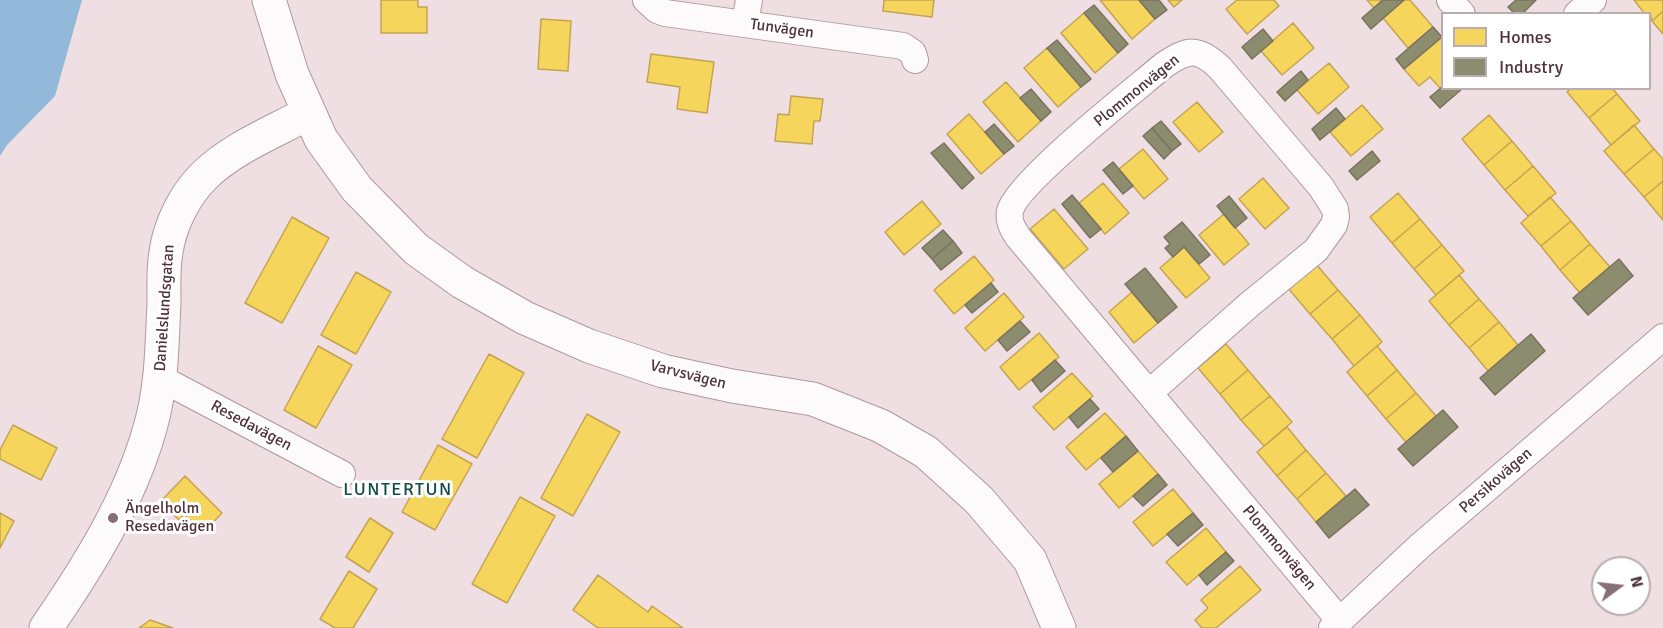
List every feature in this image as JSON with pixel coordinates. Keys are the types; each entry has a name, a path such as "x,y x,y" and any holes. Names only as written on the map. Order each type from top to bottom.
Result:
{"street":[{"path":"268,0 289,65 308,113"},
{"name":"Tunvägen","path":"646,0 657,10 665,13 747,12 903,46 913,53 915,60"},
{"path":"1450,0 1460,12"},
{"path":"1579,12 1593,0"},
{"name":"Plommonvägen","path":"1149,393 1250,304 1316,250 1335,225 1335,209 1321,187 1220,68 1208,57 1193,52 1185,52 1164,65 1036,175 1014,201 1010,211 1010,224 1018,237 1149,393 1336,624"},
{"name":"Danielslundsgatan","path":"46,628 76,584 126,493 150,428 160,378 165,254 176,218 189,195 204,176 225,159 308,113"},
{"name":"Varvsvägen","path":"308,113 321,139 339,166 357,189 401,235 416,249 462,282 525,318 589,346 663,371 732,386 813,399 881,426 927,452 979,500 1029,560 1059,628"},
{"name":"Persikovägen","path":"1336,624 1421,545 1663,337"},
{"name":"Resedavägen","path":"160,378 342,474"}],"water":[{"path":"0,0 82,0 55,96 7,145 0,156"}],"building: Homes":[{"path":"381,0 418,0 418,7 427,7 427,33 381,33"},
{"path":"884,0 934,0 932,17 883,11"},
{"path":"1100,0 1139,0 1155,19 1132,39"},
{"path":"1168,0 1182,0 1174,7"},
{"path":"1237,0 1274,0 1279,6 1247,34 1226,9"},
{"path":"1367,0 1383,0 1374,8"},
{"path":"1404,0 1410,0 1433,27 1408,48 1383,18"},
{"path":"1634,0 1663,0 1663,11 1652,21 1651,12 1643,12"},
{"path":"1663,11 1663,34 1652,21"},
{"path":"1084,13 1118,53 1095,73 1061,33"},
{"path":"541,19 571,21 568,71 538,69"},
{"path":"1293,23 1314,48 1282,75 1261,51"},
{"path":"1441,38 1441,88 1430,77 1419,86 1404,69"},
{"path":"1047,48 1081,87 1058,107 1024,68"},
{"path":"651,54 714,62 707,113 677,109 680,87 647,82"},
{"path":"1329,63 1349,87 1318,114 1297,90"},
{"path":"1006,82 1041,121 1018,142 983,102"},
{"path":"1570,90 1614,90 1617,94 1589,118 1567,92"},
{"path":"1617,94 1640,121 1611,145 1589,118"},
{"path":"791,96 823,99 820,121 814,121 812,144 775,141 778,114 789,115"},
{"path":"1197,102 1223,132 1199,152 1173,122"},
{"path":"1362,105 1383,129 1351,156 1330,132"},
{"path":"969,114 1004,154 981,174 947,134"},
{"path":"1489,115 1512,141 1484,165 1462,139"},
{"path":"1634,125 1654,149 1624,174 1604,151"},
{"path":"1512,141 1533,166 1505,190 1484,165"},
{"path":"1143,149 1168,179 1144,199 1119,169"},
{"path":"1654,149 1663,159 1663,181 1644,197 1624,174"},
{"path":"1533,166 1556,193 1528,216 1505,190"},
{"path":"1263,178 1289,208 1265,229 1239,199"},
{"path":"1663,181 1663,220 1644,197"},
{"path":"1103,183 1129,213 1105,234 1079,203"},
{"path":"1398,193 1420,219 1392,243 1370,217"},
{"path":"1550,197 1571,221 1541,246 1521,223"},
{"path":"922,201 941,224 904,255 885,232"},
{"path":"1054,209 1088,249 1064,269 1030,229"},
{"path":"1224,214 1249,244 1224,265 1199,235"},
{"path":"292,217 329,238 282,323 245,303"},
{"path":"1420,219 1442,245 1414,269 1392,243"},
{"path":"1571,221 1590,244 1560,270 1541,246"},
{"path":"1590,244 1610,267 1580,293 1560,270"},
{"path":"1442,245 1464,271 1436,295 1414,269"},
{"path":"1184,247 1210,278 1186,298 1160,268"},
{"path":"974,256 994,280 954,314 934,290"},
{"path":"1316,264 1338,290 1310,314 1288,288"},
{"path":"356,272 391,292 356,354 321,335"},
{"path":"1459,275 1479,299 1449,325 1429,301"},
{"path":"1338,290 1360,315 1332,339 1310,314"},
{"path":"1132,292 1158,323 1134,343 1109,312"},
{"path":"1004,293 1024,317 985,351 965,328"},
{"path":"1479,299 1499,322 1469,348 1449,325"},
{"path":"1360,315 1382,342 1354,366 1332,339"},
{"path":"1499,322 1518,345 1488,371 1469,348"},
{"path":"1039,333 1059,357 1019,390 1000,367"},
{"path":"1226,344 1248,370 1220,394 1198,368"},
{"path":"318,346 352,365 316,428 284,410"},
{"path":"1377,346 1397,370 1367,396 1347,372"},
{"path":"489,354 524,373 477,458 442,439"},
{"path":"1248,370 1270,396 1241,420 1220,394"},
{"path":"1397,370 1416,393 1386,419 1367,396"},
{"path":"1072,373 1093,396 1054,430 1033,407"},
{"path":"1416,393 1436,416 1406,442 1386,419"},
{"path":"1270,396 1292,422 1264,446 1241,420"},
{"path":"1105,413 1126,436 1086,470 1066,447"},
{"path":"587,414 620,432 573,516 541,498"},
{"path":"13,425 57,448 41,480 0,459 0,450"},
{"path":"1287,427 1306,450 1277,476 1257,452"},
{"path":"438,445 472,464 435,530 402,512"},
{"path":"1306,450 1326,473 1297,499 1277,476"},
{"path":"1138,451 1158,474 1119,508 1099,484"},
{"path":"1326,473 1346,496 1316,522 1297,499"},
{"path":"185,476 222,513 203,533 184,514 179,520 160,502"},
{"path":"1173,489 1193,513 1153,546 1133,522"},
{"path":"520,497 555,516 507,603 472,584"},
{"path":"0,513 14,521 0,548"},
{"path":"370,518 393,533 369,572 346,557"},
{"path":"1206,528 1226,552 1187,585 1166,562"},
{"path":"1240,566 1261,590 1216,628 1202,628 1195,620 1208,608 1201,600"},
{"path":"349,571 377,589 353,628 335,628 320,619"},
{"path":"598,575 648,612 652,606 683,628 598,628 573,610"},
{"path":"150,620 173,628 139,628"}],"building: Industry":[{"path":"1139,0 1159,0 1167,10 1155,19"},
{"path":"1383,0 1404,0 1371,29 1362,18"},
{"path":"1516,0 1536,0 1524,12 1513,12 1508,7"},
{"path":"1094,5 1128,44 1118,53 1084,13"},
{"path":"1433,27 1441,36 1404,69 1396,59"},
{"path":"1263,29 1273,41 1252,59 1242,47"},
{"path":"1057,40 1091,79 1081,87 1047,48"},
{"path":"1301,71 1308,80 1285,101 1277,92"},
{"path":"1441,88 1441,90 1461,90 1440,108 1430,97"},
{"path":"1031,89 1051,112 1041,121 1020,98"},
{"path":"1336,108 1345,119 1320,140 1312,129"},
{"path":"1161,121 1181,144 1172,151 1152,128"},
{"path":"994,124 1014,146 1004,154 985,132"},
{"path":"1152,128 1172,151 1164,159 1143,136"},
{"path":"944,143 974,178 962,189 931,153"},
{"path":"1372,151 1380,161 1357,180 1349,171"},
{"path":"1113,162 1133,186 1123,194 1103,170"},
{"path":"1072,195 1101,229 1090,238 1062,204"},
{"path":"1229,196 1247,218 1235,228 1217,206"},
{"path":"1182,222 1210,255 1199,264 1184,247 1173,257 1165,248 1170,244 1164,237"},
{"path":"943,230 953,241 932,259 922,248"},
{"path":"953,241 962,253 941,270 932,259"},
{"path":"1619,259 1633,276 1588,315 1573,298"},
{"path":"1145,268 1177,307 1158,323 1125,284"},
{"path":"991,283 998,292 972,313 965,305"},
{"path":"1020,321 1030,332 1007,351 998,340"},
{"path":"1531,334 1545,351 1495,395 1480,378"},
{"path":"1055,360 1065,371 1041,392 1032,380"},
{"path":"1090,399 1099,409 1078,428 1069,417"},
{"path":"1443,410 1458,427 1413,466 1398,449"},
{"path":"1126,436 1138,451 1113,472 1101,458"},
{"path":"1158,474 1167,485 1143,506 1133,496"},
{"path":"1355,489 1369,505 1329,538 1316,522"},
{"path":"1193,513 1203,525 1178,546 1167,534"},
{"path":"1226,552 1234,561 1207,585 1199,575"}],"place":[{"name":"Ängelholm Resedavägen","path":"113,518"}],"district":[{"name":"LUNTERTUN","path":"398,490"}]}
